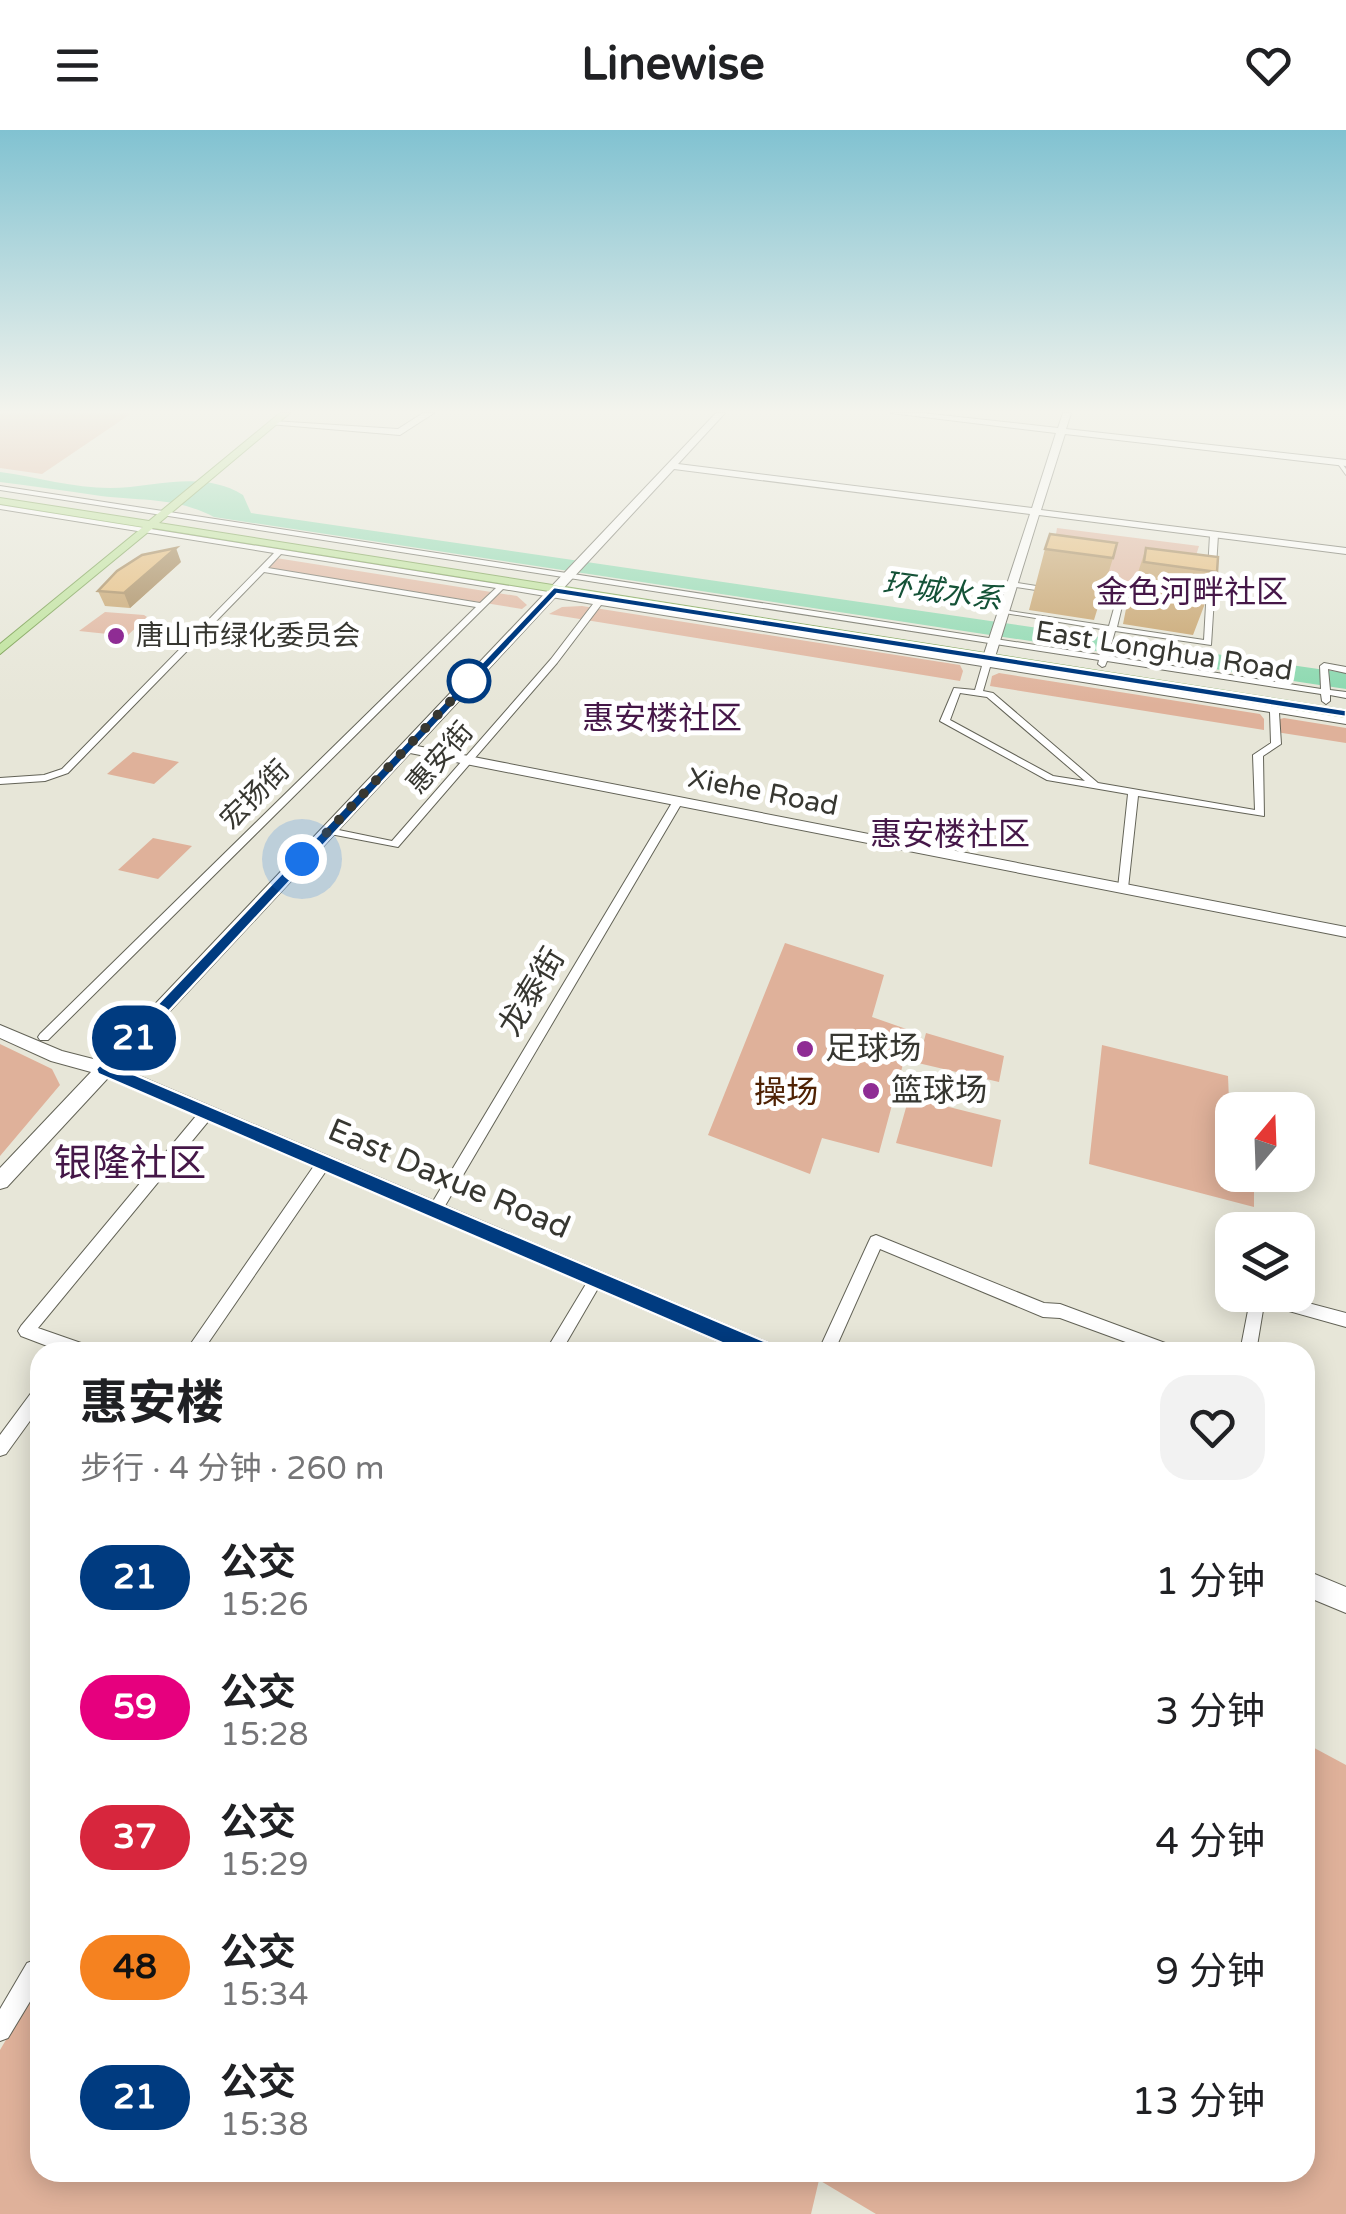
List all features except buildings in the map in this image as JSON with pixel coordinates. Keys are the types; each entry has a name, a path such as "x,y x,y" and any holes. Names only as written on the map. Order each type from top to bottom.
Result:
{"main road":[{"name":"East Longhua Road","path":"93,510 991,650 1346,714"},
{"path":"0,650 159,510"},
{"path":"0,634 163,510"},
{"name":"East Longhua Road","path":"991,650 1103,659 1326,694 1346,705"}],"street":[{"path":"93,510 152,518 278,553 500,588 561,584 598,603 991,650 1274,710 1346,721"},
{"path":"0,1181 630,510"},
{"path":"1021,510 1346,552"},
{"path":"978,693 1035,512"},
{"path":"1002,616 1208,642 1214,535"},
{"path":"0,781 45,778 66,771 278,553"},
{"path":"262,569 481,606"},
{"path":"1012,584 1155,605"},
{"name":"宏扬街","path":"44,1036 500,588"},
{"path":"1108,598 1103,622 1108,630"},
{"path":"1103,659 1108,630 1115,624 1120,600"},
{"name":"惠安街","path":"329,831 394,845 598,603"},
{"path":"1191,610 1208,612"},
{"path":"1346,670 1324,666 1326,694 1346,695"},
{"path":"1096,786 990,695 957,690 945,721 1050,778 1096,786 1260,814 1258,756 1276,744 1274,710"},
{"name":"Xiehe Road","path":"407,748 1346,932"},
{"path":"1123,888 1132,792"},
{"name":"龙泰街","path":"434,1212 678,801"},
{"name":"East Daxue Road","path":"0,1018 206,1114 743,1342"},
{"name":"East Daxue Road","path":"0,1031 57,1056 105,1069"},
{"path":"55,1342 26,1331 206,1114"},
{"path":"200,1342 322,1164"},
{"path":"831,1342 876,1241 1043,1310 1060,1311 1143,1342"},
{"path":"560,1342 597,1278"},
{"path":"1250,1342 1258,1296 1346,1320"},
{"path":"0,1448 30,1408"},
{"path":"1315,1587 1346,1600"},
{"path":"0,2030 30,1981"}],"green space":[{"path":"1057,528 1199,546 1183,597 1049,578"},
{"path":"276,558 517,596 527,605 522,609 267,568"},
{"path":"582,606 960,665 963,671 960,681 549,614 562,607"},
{"path":"105,612 147,617 127,636 79,631"},
{"path":"999,673 1260,714 1264,730 990,686 992,676"},
{"path":"1276,720 1346,728 1346,743 1276,732"},
{"path":"133,752 179,762 154,784 107,774"},
{"path":"153,838 192,846 158,879 118,870"},
{"name":"操场","path":"785,943 884,975 872,1017 912,1031 879,1153 822,1138 810,1174 708,1135"},
{"path":"926,1033 1004,1056 999,1082 918,1063"},
{"path":"0,1044 52,1069 60,1085 0,1156"},
{"path":"1102,1045 1228,1076 1229,1092 1215,1092 1215,1192 1254,1192 1254,1207 1089,1164"},
{"path":"909,1097 1001,1120 992,1167 896,1143"},
{"path":"1315,1748 1346,1765 1346,2214 876,2214 822,2182 1315,2182"},
{"path":"30,1999 30,2182 819,2182 811,2214 0,2214 0,2050"}],"shaded area":[{"path":"250,510 1346,673 1346,689 214,517 200,511"}],"bus line":[{"name":"21","path":"743,1342 105,1069 554,590 1346,714"}],"place":[{"name":"唐山市绿化委员会","path":"116,636"},
{"name":"足球场","path":"805,1049"},
{"name":"篮球场","path":"871,1091"}],"district":[{"name":"金色河畔社区","path":"1192,593"},
{"name":"惠安楼社区","path":"662,719"},
{"name":"惠安楼社区","path":"950,835"},
{"name":"银隆社区","path":"130,1164"}],"route":[{"path":"302,859 478,672 469,681"}],"water label":[{"name":"环城水系","path":"942,592"}]}
